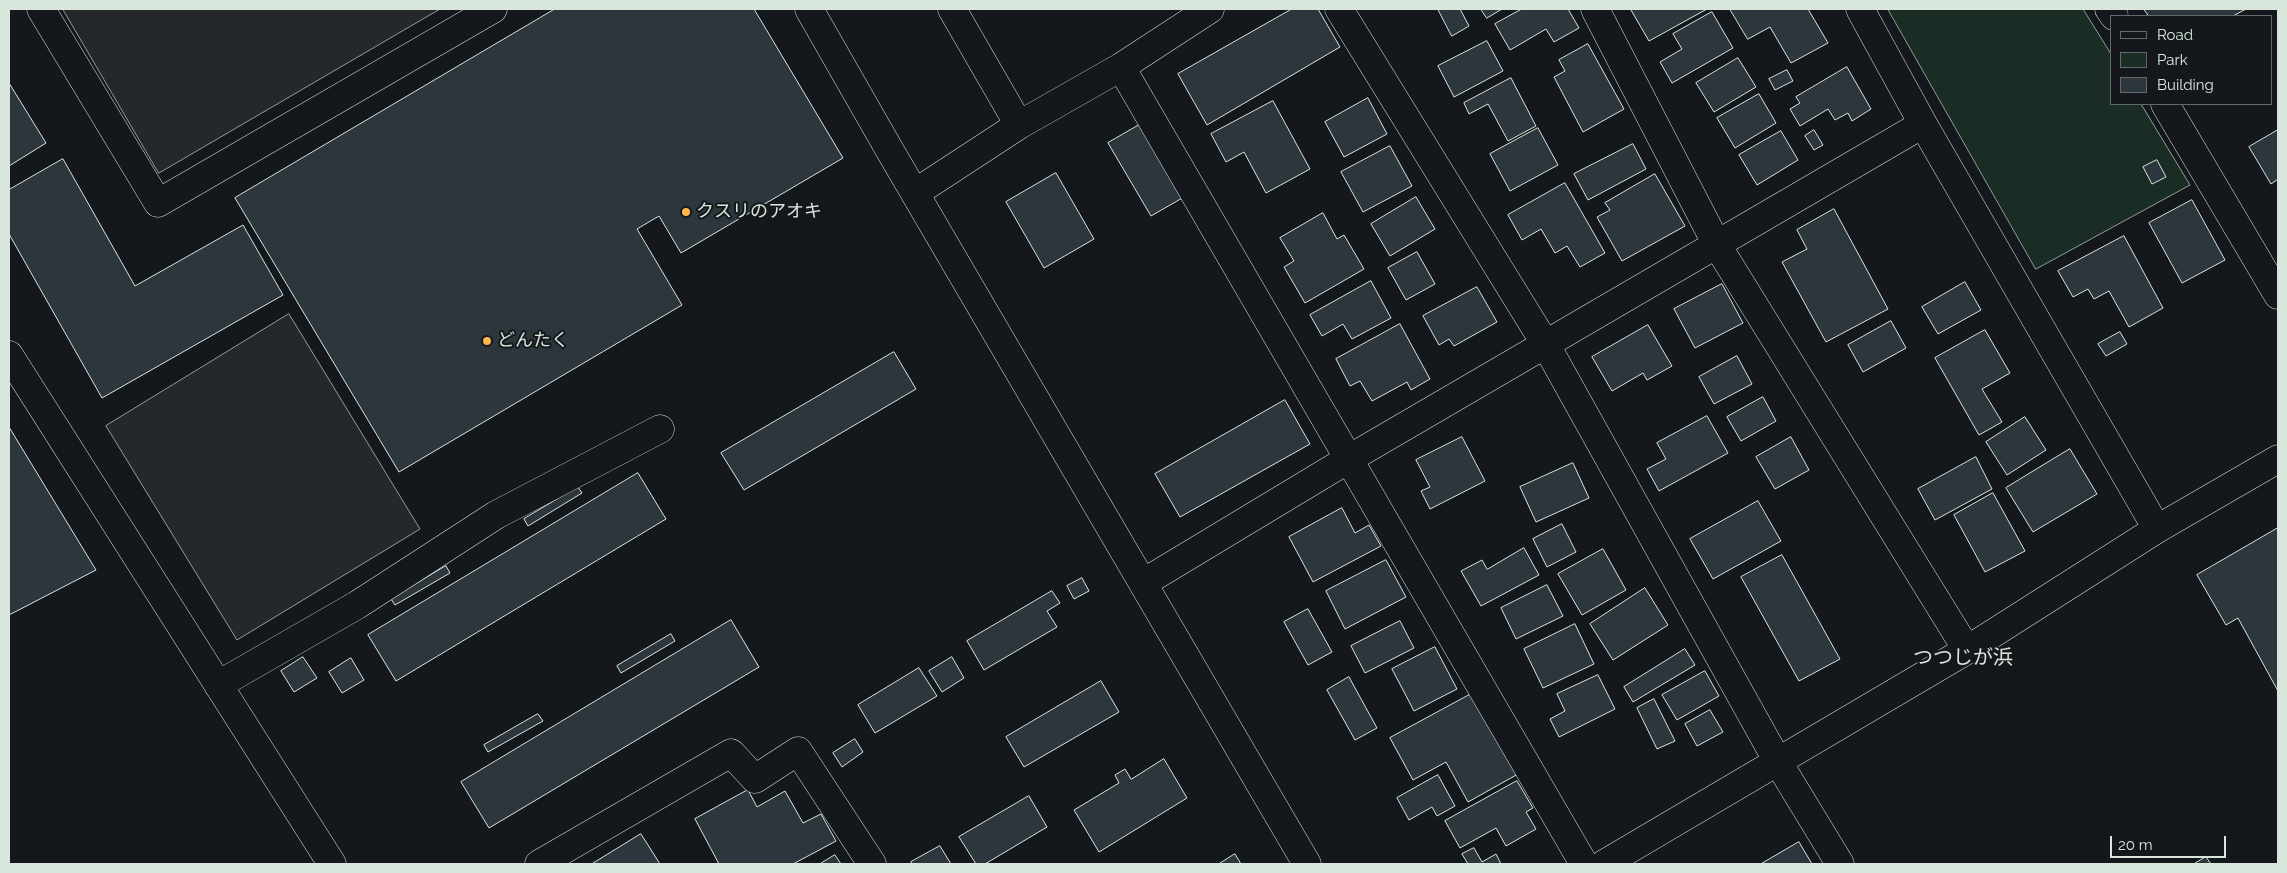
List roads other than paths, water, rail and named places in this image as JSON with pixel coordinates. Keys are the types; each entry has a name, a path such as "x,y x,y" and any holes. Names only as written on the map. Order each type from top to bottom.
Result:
{"street":[{"path":"40,9 158,203 493,9"},
{"path":"809,9 1307,864"},
{"path":"952,9 1019,125"},
{"path":"915,193 1019,125 1121,67 1210,9"},
{"path":"1339,9 1546,345 1778,762 1840,864"},
{"path":"1595,9 1717,245 1967,650"},
{"path":"1860,9 1923,124 2157,529"},
{"path":"1121,67 1584,864"},
{"path":"2166,105 2278,295"},
{"path":"1143,583 1348,460 1923,124"},
{"path":"9,355 332,864"},
{"path":"218,685 356,606 496,515 660,428"},
{"path":"1604,864 1967,650 2157,529 2278,460"},
{"path":"539,864 731,753 755,780 798,751 872,864"}],"place":[{"name":"クスリのアオキ","path":"686,212"},
{"name":"どんたく","path":"487,341"}],"district":[{"name":"つつじが浜","path":"1963,658"}]}
